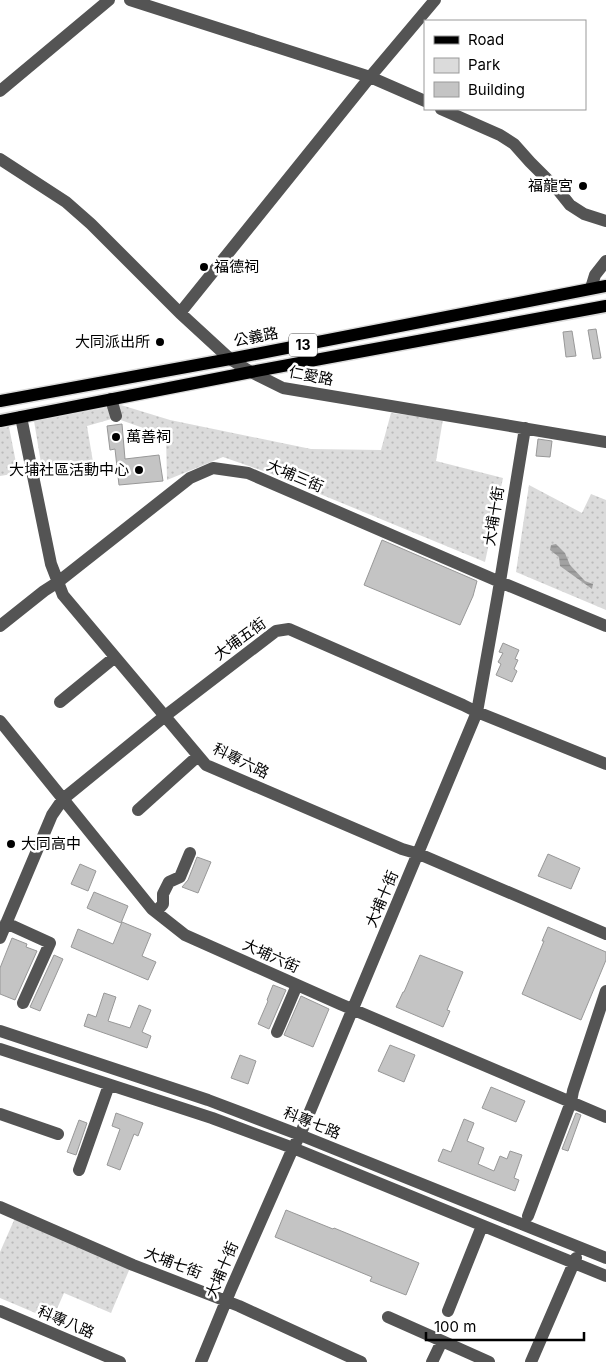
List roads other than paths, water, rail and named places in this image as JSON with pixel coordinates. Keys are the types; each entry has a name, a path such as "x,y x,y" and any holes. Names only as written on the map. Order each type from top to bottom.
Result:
{"main road":[{"name":"公義路","path":"0,401 230,359 606,286"},
{"name":"13","path":"0,421 606,306"}],"street":[{"path":"0,91 109,0"},
{"path":"130,0 370,77 424,101"},
{"path":"180,313 370,77 435,0"},
{"path":"443,110 500,135 514,144 570,205 584,214 606,221"},
{"name":"仁愛路","path":"0,159 66,202 230,359 283,388 606,442"},
{"path":"591,288 596,275 606,261"},
{"path":"111,399 116,416"},
{"name":"科專六路","path":"22,417 50,564 63,595 206,765 606,934"},
{"name":"大埔十街","path":"201,1362 226,1300 300,1135 477,712 525,428"},
{"name":"大埔三街","path":"0,626 190,478 213,468 248,473 606,626"},
{"name":"大埔五街","path":"0,938 52,815 63,799 165,716 276,631 289,629 463,704 477,712 606,764"},
{"path":"60,702 115,657"},
{"name":"大埔六街","path":"0,721 152,909 185,935 352,1009 606,1117"},
{"path":"138,810 198,756"},
{"path":"156,912 163,904 163,894 169,882 180,877 190,853"},
{"path":"6,923 50,943 23,1003"},
{"path":"277,1032 297,985"},
{"path":"528,1216 571,1102 606,991"},
{"name":"科專七路","path":"0,1031 208,1100 606,1258"},
{"name":"科專七路","path":"0,1049 212,1118 293,1148 606,1276"},
{"path":"79,1170 109,1085"},
{"path":"0,1114 58,1134"},
{"name":"大埔七街","path":"0,1207 133,1265 226,1300 362,1362"},
{"path":"448,1311 482,1226"},
{"path":"531,1362 580,1248"},
{"name":"科專八路","path":"0,1311 120,1362"},
{"path":"388,1317 489,1362"},
{"path":"432,1362 442,1341"}],"place":[{"name":"福龍宮","path":"583,186"},
{"name":"福德祠","path":"204,267"},
{"name":"大同派出所","path":"160,342"},
{"name":"萬善祠","path":"116,437"},
{"name":"大埔社區活動中心","path":"139,470"},
{"name":"大同高中","path":"11,844"}]}
